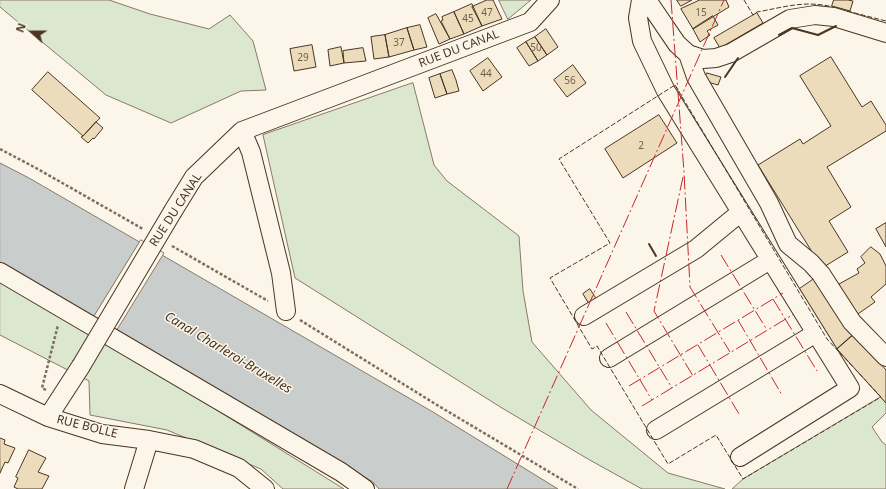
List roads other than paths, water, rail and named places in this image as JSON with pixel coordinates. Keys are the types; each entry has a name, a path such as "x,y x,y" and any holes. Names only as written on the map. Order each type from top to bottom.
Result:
{"street":[{"path":"641,0 638,18 642,41 666,91 850,388 740,457"},
{"path":"647,0 677,44 688,54 703,59 716,58 731,53 790,19 815,16 834,17 886,33"},
{"name":"RUE DU CANAL","path":"48,417 194,177 242,131 530,22 547,1"},
{"path":"688,54 696,77 769,203 788,244 811,263 821,274 852,322 886,357"},
{"path":"242,131 251,152 281,273 286,311"},
{"path":"584,316 696,248 741,212"},
{"path":"609,358 770,260"},
{"path":"0,272 341,472 366,489"},
{"path":"656,430 816,333"},
{"path":"0,394 48,417"},
{"name":"RUE BOLLE","path":"48,417 102,434 149,440 194,450 239,468 265,489"},
{"path":"134,489 149,440"}],"water":[{"name":"Canal Charleroi-Bruxelles","path":"0,163 29,178 433,412 558,489 379,489 373,482 0,263"}]}
